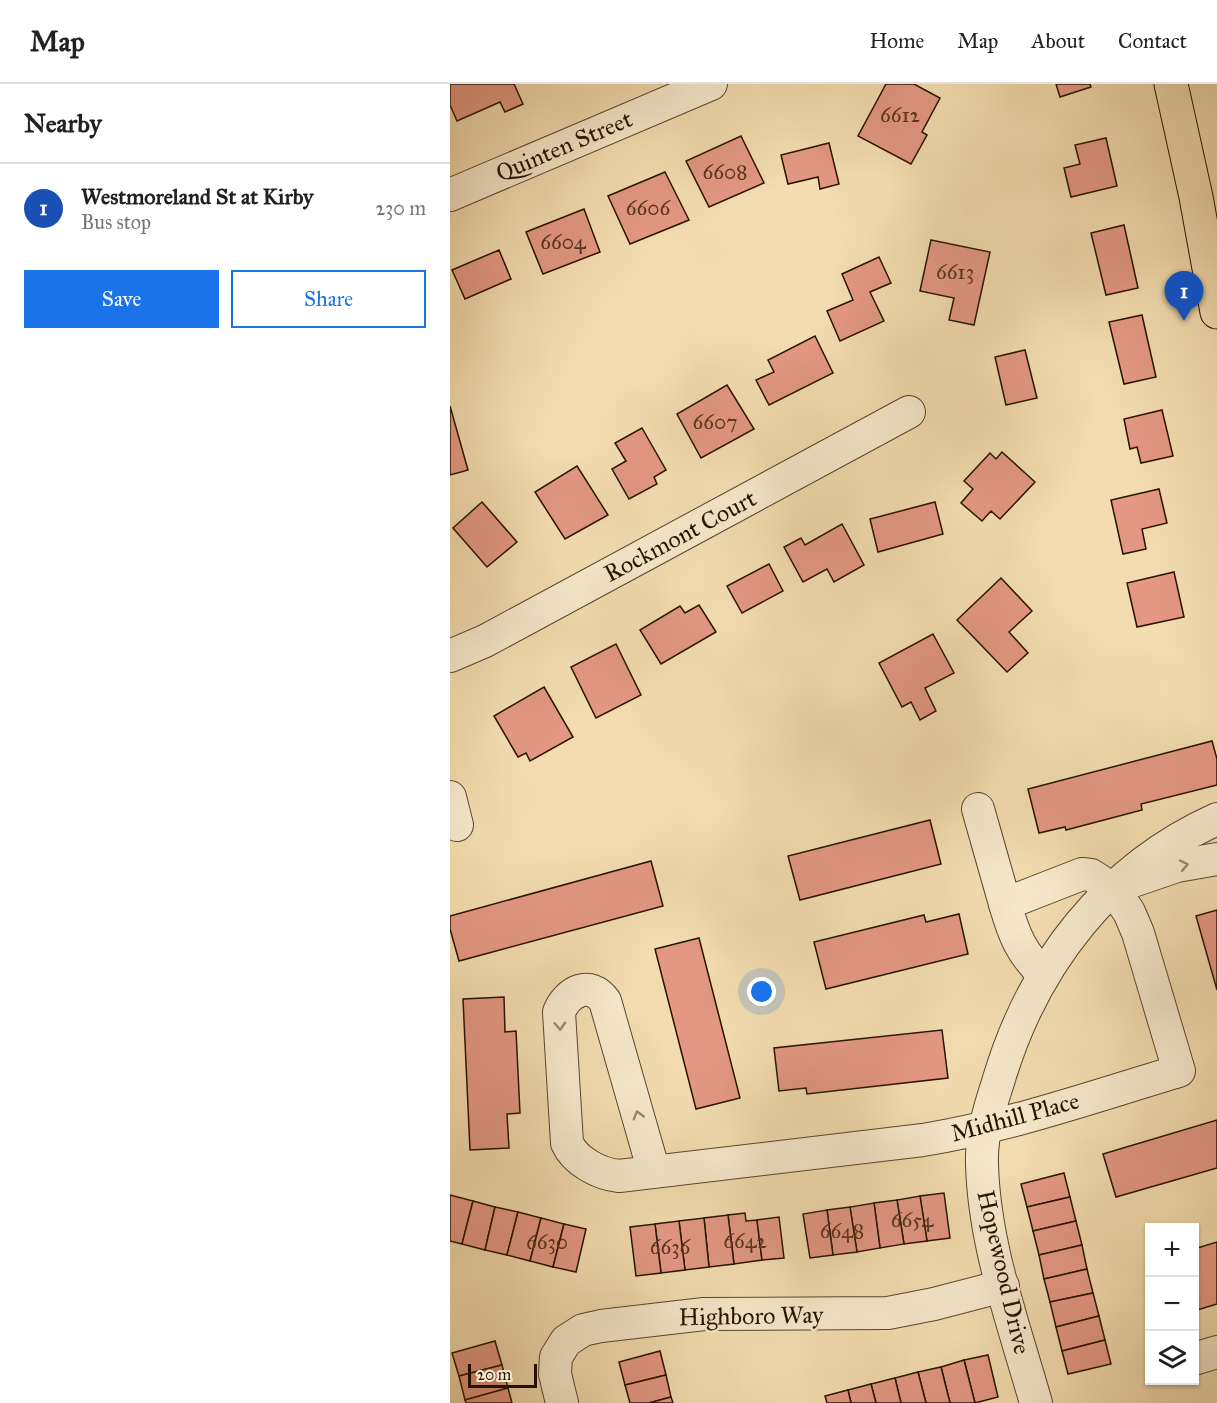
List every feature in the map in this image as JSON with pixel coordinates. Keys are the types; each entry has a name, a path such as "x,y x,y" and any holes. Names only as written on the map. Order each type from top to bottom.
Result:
{"main road":[{"path":"1171,84 1194,186 1217,312"}],"street":[{"name":"Quinten Street","path":"450,195 711,84"},
{"name":"Rockmont Court","path":"450,656 485,641 909,412"},
{"path":"978,809 1012,929 1022,950 1044,975"},
{"name":"Hopewood Drive","path":"1036,1403 990,1233 982,1162 984,1128 1013,1036 1053,959 1078,925 1113,889 1147,859 1173,841 1217,819"},
{"name":"Hopewood Drive","path":"1113,889 1154,873 1217,859"},
{"path":"1005,904 1082,874 1091,875 1113,889"},
{"name":"Midhill Place","path":"654,1172 605,1001 598,992 590,989 570,995 559,1012 567,1143 572,1153 599,1171 619,1176 654,1172 923,1140 984,1128 1179,1071 1138,933 1129,912 1113,889"},
{"name":"Highboro Way","path":"562,1403 555,1374 557,1353 574,1334 595,1327 704,1314 888,1313 924,1307 1003,1286"},
{"path":"1199,1357 1217,1352"}],"building":[{"path":"450,84 514,84 523,104 505,112 500,102 457,121 450,105"},
{"path":"886,84 914,84 940,98 922,132 927,135 911,164 858,136"},
{"path":"1056,84 1090,84 1091,87 1060,97"},
{"path":"741,136 764,183 709,207 686,161"},
{"path":"1106,138 1117,186 1071,197 1064,168 1080,164 1075,145"},
{"path":"829,143 839,184 820,189 818,177 788,184 781,155"},
{"path":"665,172 689,220 630,244 608,196"},
{"path":"584,209 600,252 543,274 526,232"},
{"path":"1124,225 1138,288 1106,295 1091,233"},
{"path":"931,240 990,252 974,325 949,320 954,298 920,291"},
{"path":"499,250 511,279 465,299 452,270"},
{"path":"879,257 891,283 870,292 884,321 840,341 827,311 853,300 842,274"},
{"path":"1142,315 1156,377 1124,384 1109,322"},
{"path":"815,336 833,373 769,405 756,380 774,372 768,360"},
{"path":"1025,350 1037,398 1006,405 995,357"},
{"path":"727,385 754,429 701,458 677,414"},
{"path":"450,406 468,470 450,475"},
{"path":"1162,410 1173,456 1141,463 1137,447 1130,449 1124,419"},
{"path":"642,428 666,470 654,477 657,484 629,499 612,469 626,461 615,443"},
{"path":"1002,452 1035,482 1000,519 991,511 982,521 961,503 973,489 964,481 990,453 996,459"},
{"path":"577,466 608,515 565,539 535,492"},
{"path":"1159,489 1167,523 1142,529 1146,549 1123,554 1111,500"},
{"path":"482,502 517,542 487,567 453,528"},
{"path":"935,502 943,534 878,552 870,519"},
{"path":"842,524 864,565 834,582 827,569 803,582 784,547 801,538 805,545"},
{"path":"769,564 783,591 742,613 727,586"},
{"path":"1174,572 1184,617 1137,627 1127,583"},
{"path":"1001,578 1032,611 1009,632 1028,653 1007,672 957,620"},
{"path":"699,605 716,632 661,664 640,630 680,606 685,613"},
{"path":"933,634 954,673 925,688 936,711 920,720 911,702 902,707 879,663"},
{"path":"616,644 641,695 596,718 571,667"},
{"path":"544,687 573,737 530,761 526,753 518,757 494,716"},
{"path":"1212,741 1217,759 1217,785 1141,804 1142,810 1066,830 1065,827 1039,833 1028,789"},
{"path":"930,820 941,864 800,900 788,856"},
{"path":"651,861 663,906 459,961 450,929 450,916"},
{"path":"1217,910 1217,990 1196,916"},
{"path":"959,914 968,954 826,989 814,942 924,915 926,922"},
{"path":"699,938 740,1098 696,1109 655,949"},
{"path":"504,997 505,1032 516,1031 520,1113 507,1114 509,1148 470,1150 463,999"},
{"path":"942,1030 948,1078 807,1094 806,1088 779,1091 774,1048"},
{"path":"1217,1120 1217,1168 1116,1197 1103,1154"},
{"path":"1064,1173 1070,1197 1027,1207 1021,1184"},
{"path":"944,1193 950,1238 927,1241 920,1196"},
{"path":"450,1195 473,1201 462,1244 450,1241"},
{"path":"920,1196 927,1241 904,1244 897,1200"},
{"path":"1070,1197 1076,1221 1033,1231 1027,1207"},
{"path":"897,1200 904,1244 880,1248 874,1203"},
{"path":"473,1201 495,1207 485,1250 462,1244"},
{"path":"874,1203 880,1248 857,1252 850,1207"},
{"path":"495,1207 518,1212 507,1255 485,1250"},
{"path":"850,1207 857,1252 833,1255 827,1210"},
{"path":"827,1210 833,1255 810,1258 803,1214"},
{"path":"518,1212 541,1218 530,1261 507,1255"},
{"path":"745,1213 746,1221 757,1220 762,1260 734,1264 728,1215"},
{"path":"728,1215 734,1264 709,1267 704,1218"},
{"path":"779,1217 784,1258 762,1260 757,1220"},
{"path":"541,1218 564,1224 553,1267 530,1261"},
{"path":"704,1218 709,1267 685,1270 679,1221"},
{"path":"679,1221 685,1270 661,1273 655,1224"},
{"path":"1076,1221 1082,1245 1039,1255 1033,1231"},
{"path":"564,1224 586,1229 576,1272 553,1267"},
{"path":"655,1224 661,1273 636,1276 630,1227"},
{"path":"1217,1242 1217,1304 1199,1309 1199,1277 1199,1247"},
{"path":"1082,1245 1087,1269 1044,1279 1039,1255"},
{"path":"1087,1269 1093,1293 1050,1302 1044,1279"},
{"path":"1093,1293 1099,1316 1056,1327 1050,1302"},
{"path":"1099,1316 1105,1340 1062,1351 1056,1327"},
{"path":"1105,1340 1111,1364 1068,1374 1062,1351"},
{"path":"495,1341 502,1365 459,1376 452,1353"},
{"path":"660,1351 666,1375 625,1385 619,1362"},
{"path":"988,1355 998,1397 975,1403 964,1360"},
{"path":"964,1360 975,1403 950,1403 941,1367"},
{"path":"502,1365 508,1388 465,1400 459,1376"},
{"path":"941,1367 950,1403 926,1403 918,1372"},
{"path":"918,1372 926,1403 901,1403 895,1378"},
{"path":"666,1375 671,1397 649,1403 630,1403 625,1385"},
{"path":"895,1378 901,1403 876,1403 871,1384"},
{"path":"871,1384 876,1403 851,1403 848,1390"},
{"path":"508,1388 512,1403 466,1403 465,1400"},
{"path":"848,1390 851,1403 827,1403 825,1396"},
{"path":"671,1397 673,1403 649,1403"}],"place":[{"name":"Westmoreland St at Kirby","path":"1184,321"}]}
